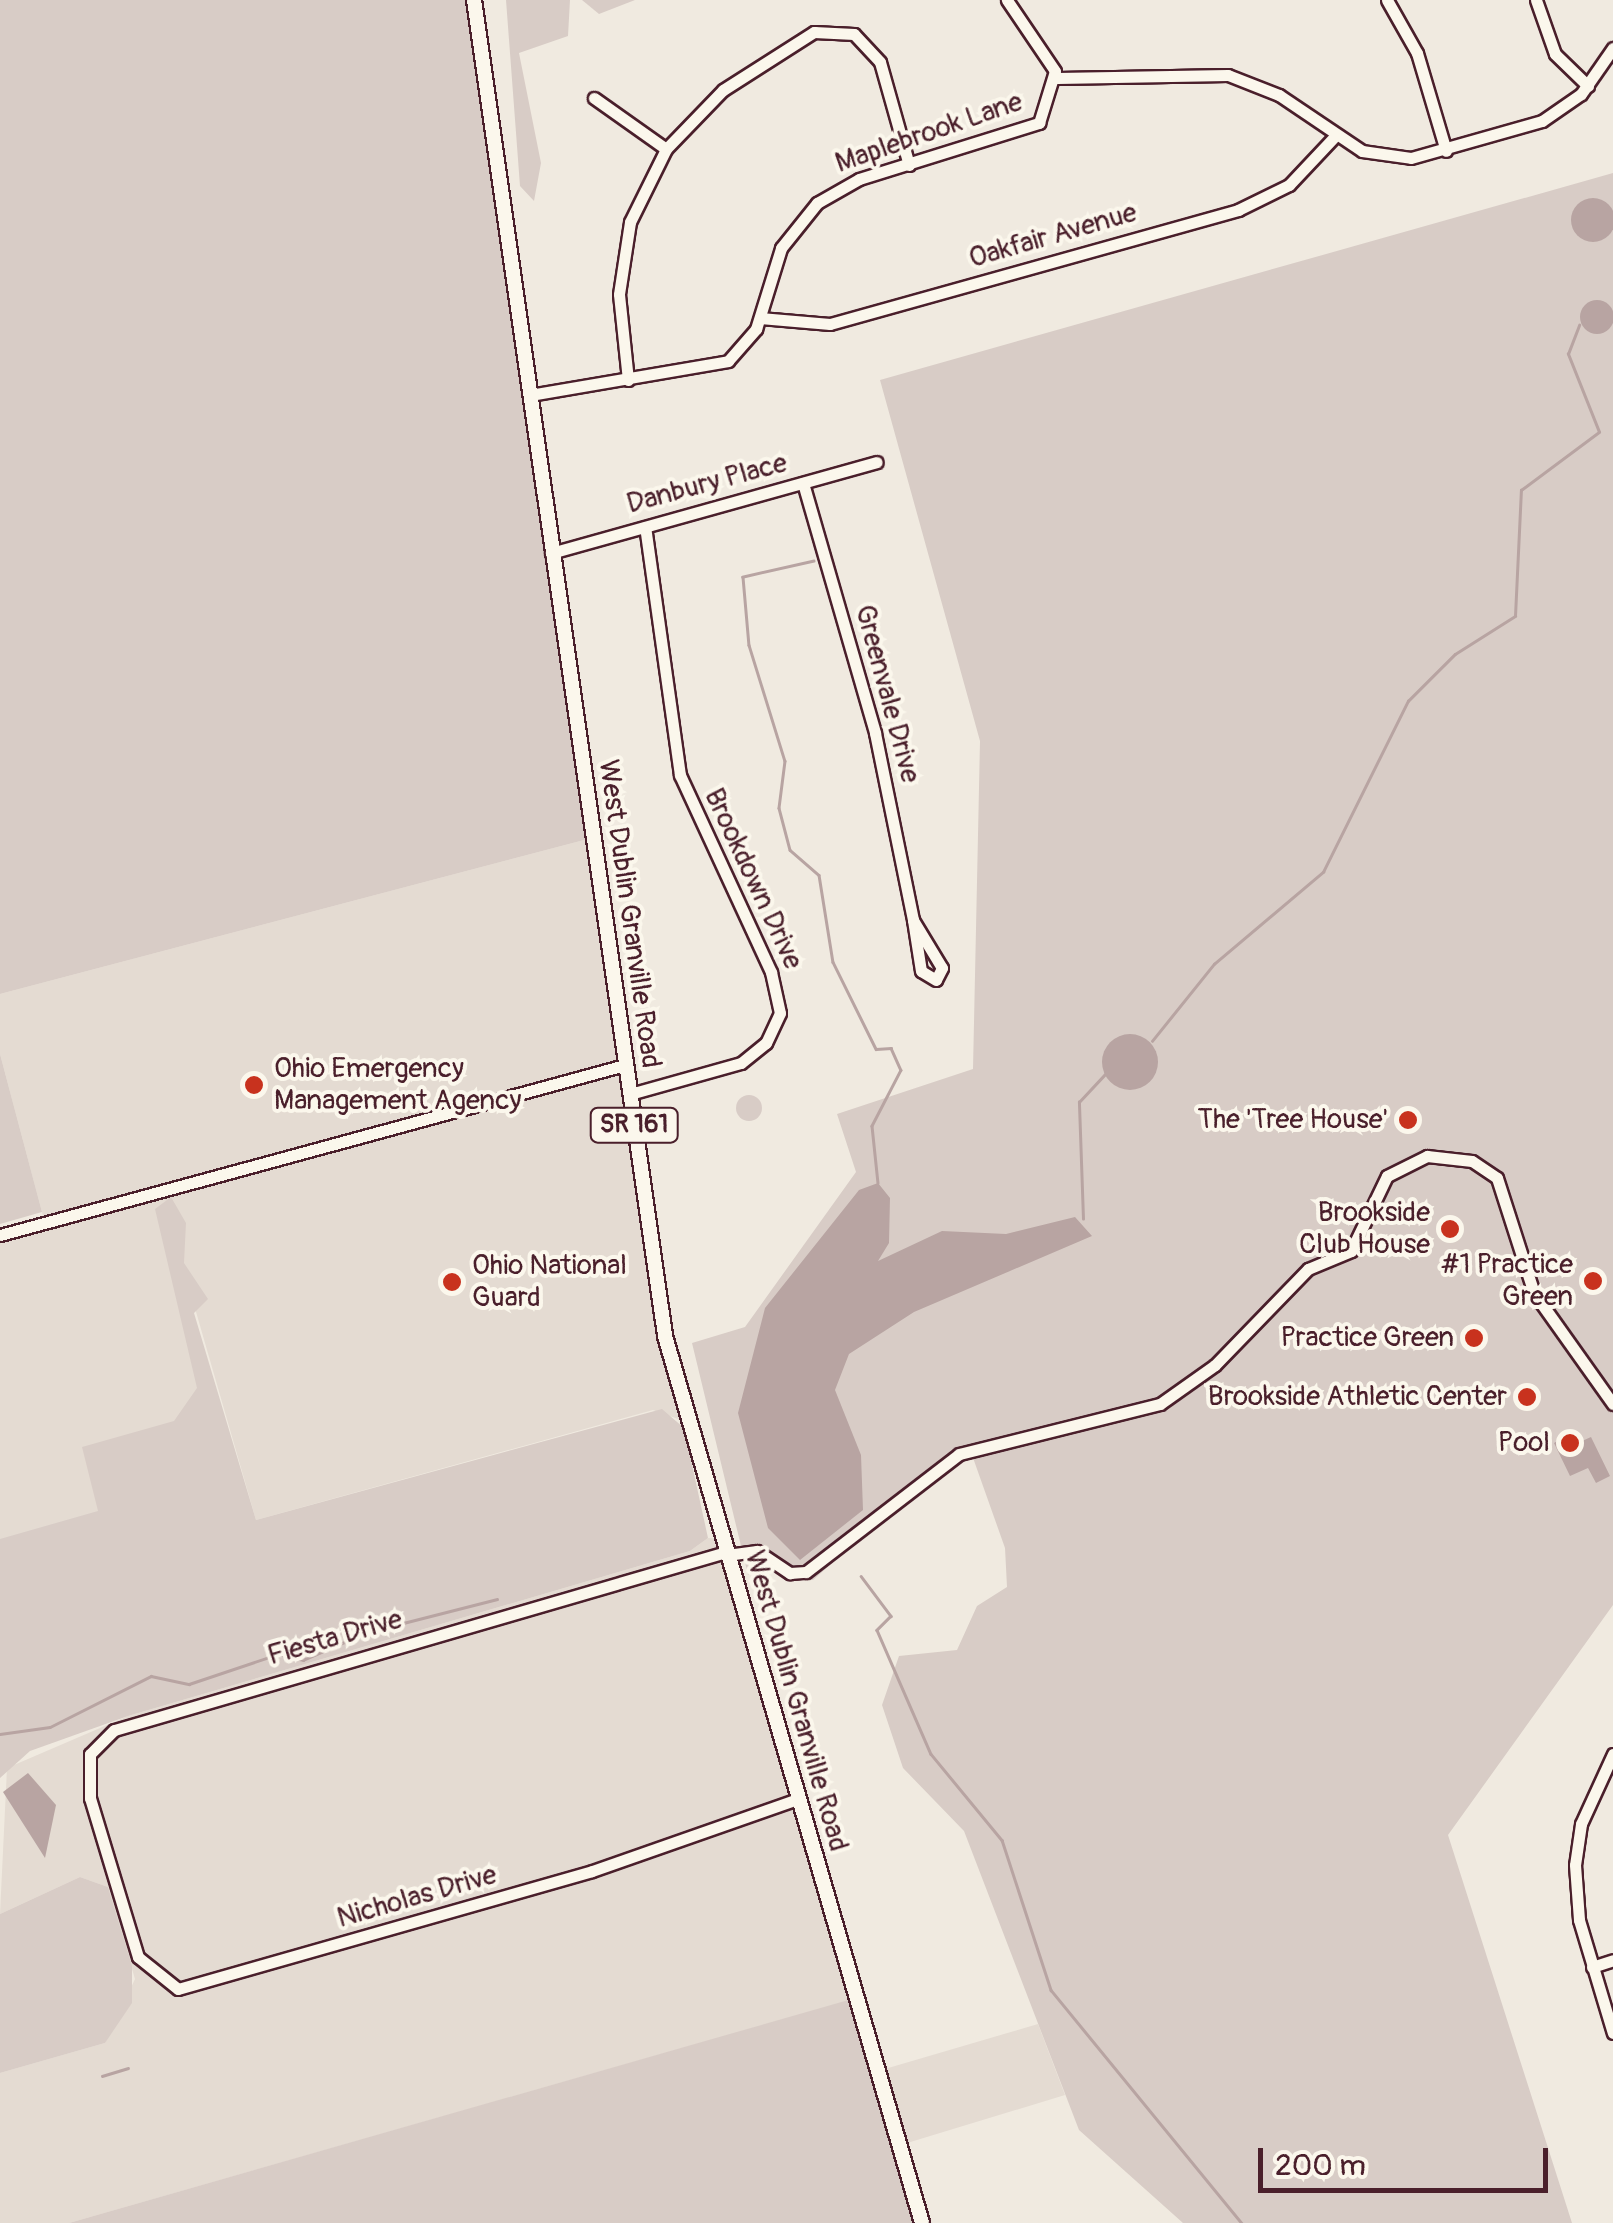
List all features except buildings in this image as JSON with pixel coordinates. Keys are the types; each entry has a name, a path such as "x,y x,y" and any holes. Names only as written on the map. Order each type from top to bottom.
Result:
{"main road":[{"name":"West Dublin Granville Road","path":"474,0 665,1336 922,2223"}],"street":[{"path":"1006,0 1047,50 1056,78 1228,75 1279,95 1335,136 1390,158 1446,151 1532,126 1588,86 1613,48"},
{"path":"1387,0 1417,53 1446,151"},
{"path":"1536,0 1555,54 1588,86"},
{"path":"628,380 622,258 666,150 714,98 800,40 826,30 854,34 880,62 909,164"},
{"name":"Maplebrook Lane","path":"530,395 722,364 760,318 778,256 807,212 850,183 1030,129 1052,105 1056,78"},
{"path":"594,98 666,150"},
{"name":"Oakfair Avenue","path":"760,318 830,324 1238,210 1289,185 1335,136"},
{"name":"Danbury Place","path":"551,553 876,462"},
{"name":"Greenvale Drive","path":"803,483 875,733 921,972 936,980 942,968 913,920"},
{"name":"Brookdown Drive","path":"630,1094 741,1063 766,1043 780,1013 771,972 680,775 645,527"},
{"path":"0,1235 626,1065"},
{"path":"726,1554 758,1551 790,1573 806,1572 958,1454 1160,1404 1215,1365 1308,1269 1353,1250 1387,1176 1427,1156 1472,1161 1497,1178 1533,1291 1613,1404"},
{"name":"Fiesta Drive","path":"113,1876 85,1776 95,1744 114,1730 726,1554"},
{"path":"1613,1754 1577,1844 1576,1891 1592,1967 1613,2033"},
{"name":"Nicholas Drive","path":"113,1876 144,1967 162,1984 190,1989 592,1871 798,1799"},
{"path":"1592,1967 1613,1960"}],"shaded area":[{"path":"0,0 465,0 588,839 0,994"},
{"path":"506,0 570,0 568,36 519,53 541,163 534,201 520,186"},
{"path":"582,0 635,0 599,14"},
{"path":"1613,173 1613,1605 1448,1835 1572,2223 1183,2223 1079,2130 964,1831 903,1768 882,1705 899,1656 957,1650 977,1606 1007,1587 1005,1548 972,1455 919,1486 813,1580 784,1579 764,1564 748,1575 692,1343 745,1327 856,1172 837,1114 973,1069 980,741 880,380"},
{"path":"1593,198 1609,204 1615,220 1609,236 1593,242 1577,236 1571,220 1577,204"},
{"path":"1597,300 1609,305 1614,317 1609,329 1597,334 1585,329 1580,317 1585,305"},
{"path":"588,839 681,1420 653,1410 256,1520 171,1225 243,1514 0,1567 0,1244 47,1231 0,1054 0,994"},
{"path":"1130,1034 1150,1042 1158,1062 1150,1082 1130,1090 1110,1082 1102,1062 1110,1042"},
{"path":"0,1054 42,1212 0,1224"},
{"path":"749,1095 758,1099 762,1108 758,1117 749,1121 740,1117 736,1108 740,1099"},
{"path":"878,1183 890,1198 889,1243 878,1261 942,1231 1006,1234 1075,1217 1092,1236 914,1312 849,1354 835,1390 861,1455 863,1510 800,1560 768,1528 738,1413 765,1308 859,1190"},
{"path":"171,1197 186,1223 184,1263 208,1299 194,1313 256,1520 662,1409 684,1428 708,1538 690,1551 128,1716 30,1751 0,1778 0,1539 98,1511 82,1447 174,1421 197,1388 155,1209"},
{"path":"1566,1436 1571,1446 1591,1437 1610,1476 1596,1483 1588,1468 1570,1476 1554,1443"},
{"path":"708,1538 724,1539 878,2071 1038,2024 1065,2095 894,2147 851,2000 69,2223 0,2223 0,2073 105,2043 135,1979 108,1887 80,1877 0,1914 7,1768 128,1716 690,1551"},
{"path":"28,1773 56,1805 45,1858 3,1792"},
{"path":"80,1877 108,1887 132,1966 132,2003 105,2043 0,2073 0,1914"},
{"path":"852,1999 916,2223 69,2223"}],"waterway":[{"path":"1152,1041 1214,964 1323,872 1408,701 1455,654 1515,616 1521,490 1599,432 1568,354 1579,325"},
{"path":"814,561 743,577 749,645 785,761 779,808 790,850 819,875 833,962 876,1049 891,1048 901,1070 872,1126 878,1183"},
{"path":"1083,1219 1079,1102 1108,1071"},
{"path":"861,1576 891,1616 877,1630 931,1754 1002,1840 1051,1990 1242,2223"},
{"path":"0,1734 50,1727 151,1676 189,1684 278,1654 303,1660 368,1632 497,1599"},
{"path":"102,2076 128,2068"}],"place":[{"name":"Ohio Emergency Management Agency","path":"254,1085"},
{"name":"The 'Tree House'","path":"1408,1120"},
{"name":"Brookside Club House","path":"1450,1229"},
{"name":"#1 Practice Green","path":"1593,1281"},
{"name":"Ohio National Guard","path":"452,1282"},
{"name":"Practice Green","path":"1474,1338"},
{"name":"Brookside Athletic Center","path":"1527,1397"},
{"name":"Pool","path":"1570,1443"}]}
